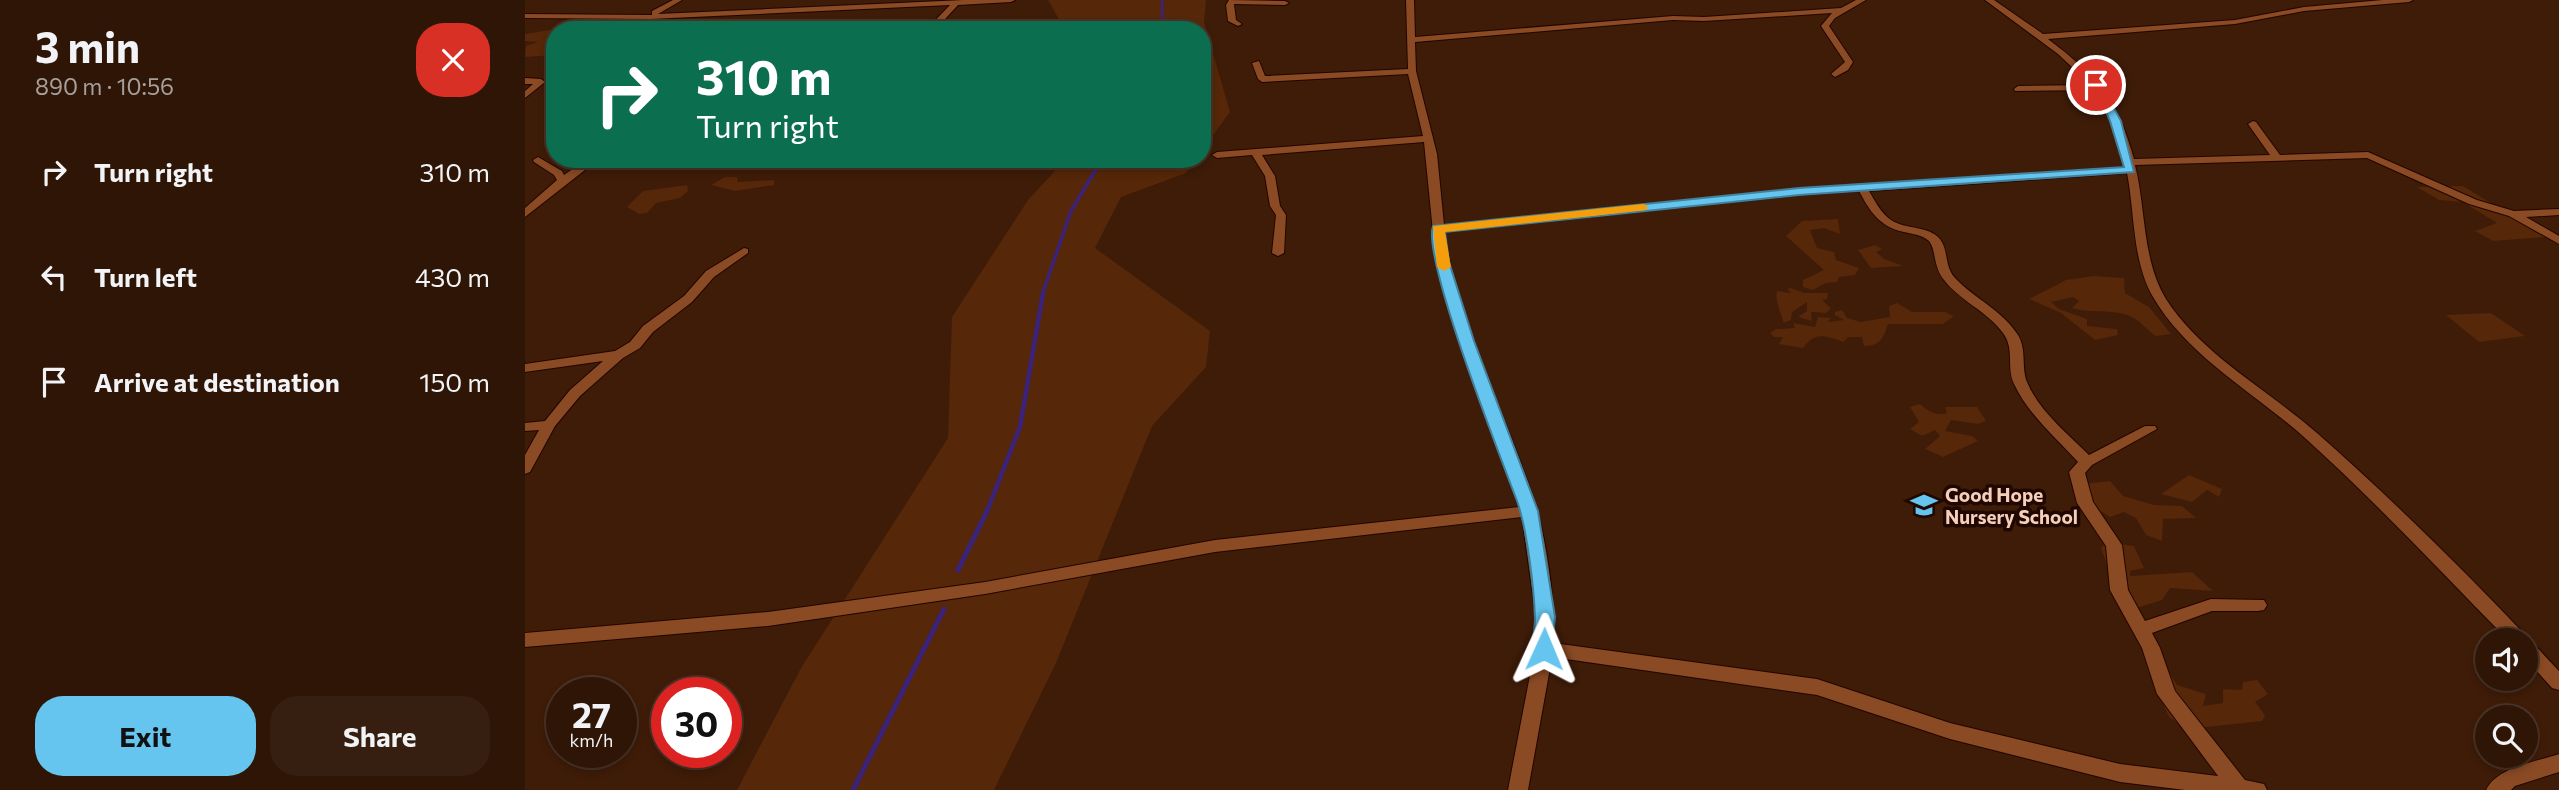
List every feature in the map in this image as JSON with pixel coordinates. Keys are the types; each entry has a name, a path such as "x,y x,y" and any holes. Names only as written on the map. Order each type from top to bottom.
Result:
{"street":[{"path":"650,16 678,0"},
{"path":"525,16 650,16 1011,0"},
{"path":"1410,0 1412,71 1432,154 1442,262 1467,341 1529,511 1545,617 1544,649 1518,790"},
{"path":"1835,74 1849,62 1825,26 1832,16 1861,0"},
{"path":"1989,0 2041,37 2098,87 2116,121 2130,166 2149,277 2166,307 2187,333 2215,362 2309,434 2507,628"},
{"path":"2041,37 2235,22 2304,9 2409,0"},
{"path":"1238,24 1232,21 1232,1 1285,3"},
{"path":"939,21 956,3"},
{"path":"1410,40 1673,18 1700,19 1843,10"},
{"path":"1256,63 1262,79 1412,71"},
{"path":"525,81 541,82 525,95"},
{"path":"2018,89 2098,87"},
{"path":"2253,124 2277,157"},
{"path":"1217,155 1427,139"},
{"path":"1255,152 1270,176 1275,206 1282,215 1278,253"},
{"path":"1438,229 1862,188 2130,166 2277,157 2368,155 2473,202 2513,214 2559,241"},
{"path":"538,160 546,166"},
{"path":"549,168 562,177 562,181"},
{"path":"525,214 581,168"},
{"path":"1862,188 1887,223 1920,232 1933,239 1939,249 1938,262 1949,279 2004,325 2018,348 2017,370 2021,384 2049,421 2087,462"},
{"path":"2513,214 2559,212"},
{"path":"525,469 549,425 575,393 618,355 635,345 648,329 688,299 710,274 744,251"},
{"path":"525,368 618,355"},
{"path":"525,427 549,425"},
{"path":"2150,429 2087,462 2077,472 2076,480 2085,503 2114,545 2119,590 2142,629 2167,694 2246,789"},
{"path":"525,640 768,619 985,588 1215,546 1529,511"},
{"path":"2142,629 2211,605 2258,605"},
{"path":"1544,649 1817,687 1950,731 2069,761 2120,773 2246,789"},
{"path":"2538,660 2559,683"},
{"path":"2496,790 2508,780 2559,763"}],"shaded area":[{"path":"1048,0 1206,0 1204,21 1060,21"},
{"path":"546,31 546,56 525,57 526,46 538,42 525,41 525,34"},
{"path":"1211,46 1230,112 1211,138"},
{"path":"1058,168 1189,168 1186,173 1121,197 1095,248 1210,331 1206,367 1152,426 1056,663 994,790 737,790 801,668 948,438 952,317 1028,200"},
{"path":"725,177 737,177 738,182 774,180 774,185 735,191 711,185"},
{"path":"687,185 688,191 680,198 656,203 647,213 639,214 627,207 643,191"},
{"path":"2463,186 2546,237 2493,241 2475,231 2497,223 2463,202 2439,200 2417,187"},
{"path":"1838,219 1840,234 1824,228 1810,230 1817,248 1834,252 1836,260 1859,268 1855,275 1839,277 1837,282 1826,283 1813,290 1803,287 1803,280 1824,270 1786,236 1802,221"},
{"path":"1875,245 1882,249 1876,252 1884,259 1903,266 1871,268 1858,250"},
{"path":"2094,276 2124,278 2125,293 2149,307 2171,334 2156,336 2127,315 2072,308 2079,301 2073,297 2051,302 2059,309 2087,319 2087,326 2117,329 2118,335 2095,340 2061,313 2029,299 2066,280"},
{"path":"1787,289 1804,293 1828,293 1827,299 1822,300 1831,308 1826,313 1811,312 1812,321 1798,317 1807,311 1807,302 1792,312 1791,320 1783,323 1777,291 1791,293"},
{"path":"1897,303 1912,312 1945,312 1954,316 1943,324 1888,324 1881,340 1869,346 1864,346 1862,337 1848,337 1843,342 1821,336 1812,339 1803,348 1779,344 1783,337 1774,337 1770,333 1776,329 1795,328 1793,323 1815,327 1818,317 1831,318 1828,322 1844,320 1835,315 1835,312 1842,310 1847,318 1861,322 1890,317 1889,306"},
{"path":"2491,313 2525,336 2479,342 2446,315"},
{"path":"1920,404 1936,414 1947,413 1945,407 1977,407 1986,421 1978,424 1951,420 1945,431 1972,436 1978,441 1943,457 1925,449 1940,436 1935,430 1922,436 1910,429 1919,422 1910,407"},
{"path":"2189,475 2222,489 2219,497 2207,490 2192,502 2161,494"},
{"path":"2110,481 2123,496 2154,505 2182,506 2196,518 2163,519 2162,541 2146,535 2136,518 2124,512 2110,517 2085,502 2082,484"},
{"path":"2107,542 2134,546 2144,568 2130,571 2130,576 2192,572 2213,591 2170,588 2162,600 2137,608 2117,591 2127,580 2123,574 2109,570 2101,548"},
{"path":"2162,661 2177,685 2206,694 2203,706 2223,703 2223,689 2242,690 2243,682 2257,680 2268,694 2255,702 2265,715 2262,721 2187,729 2169,717 2146,665"}],"waterway":[{"path":"1162,0 1163,21"},
{"path":"1042,295 1071,211 1097,168"},
{"path":"987,511 1020,427 1043,293"},
{"path":"958,570 988,509"},
{"path":"853,790 944,609"}],"slow traffic":[{"path":"1444,267 1438,229 1643,208"}],"place":[{"name":"Good Hope Nursery School","path":"1924,505"}],"route":[{"path":"1544,649 1545,617 1529,511 1467,341 1442,262 1438,229 1799,192 2130,170 2130,162 2116,121 2096,85"}]}
